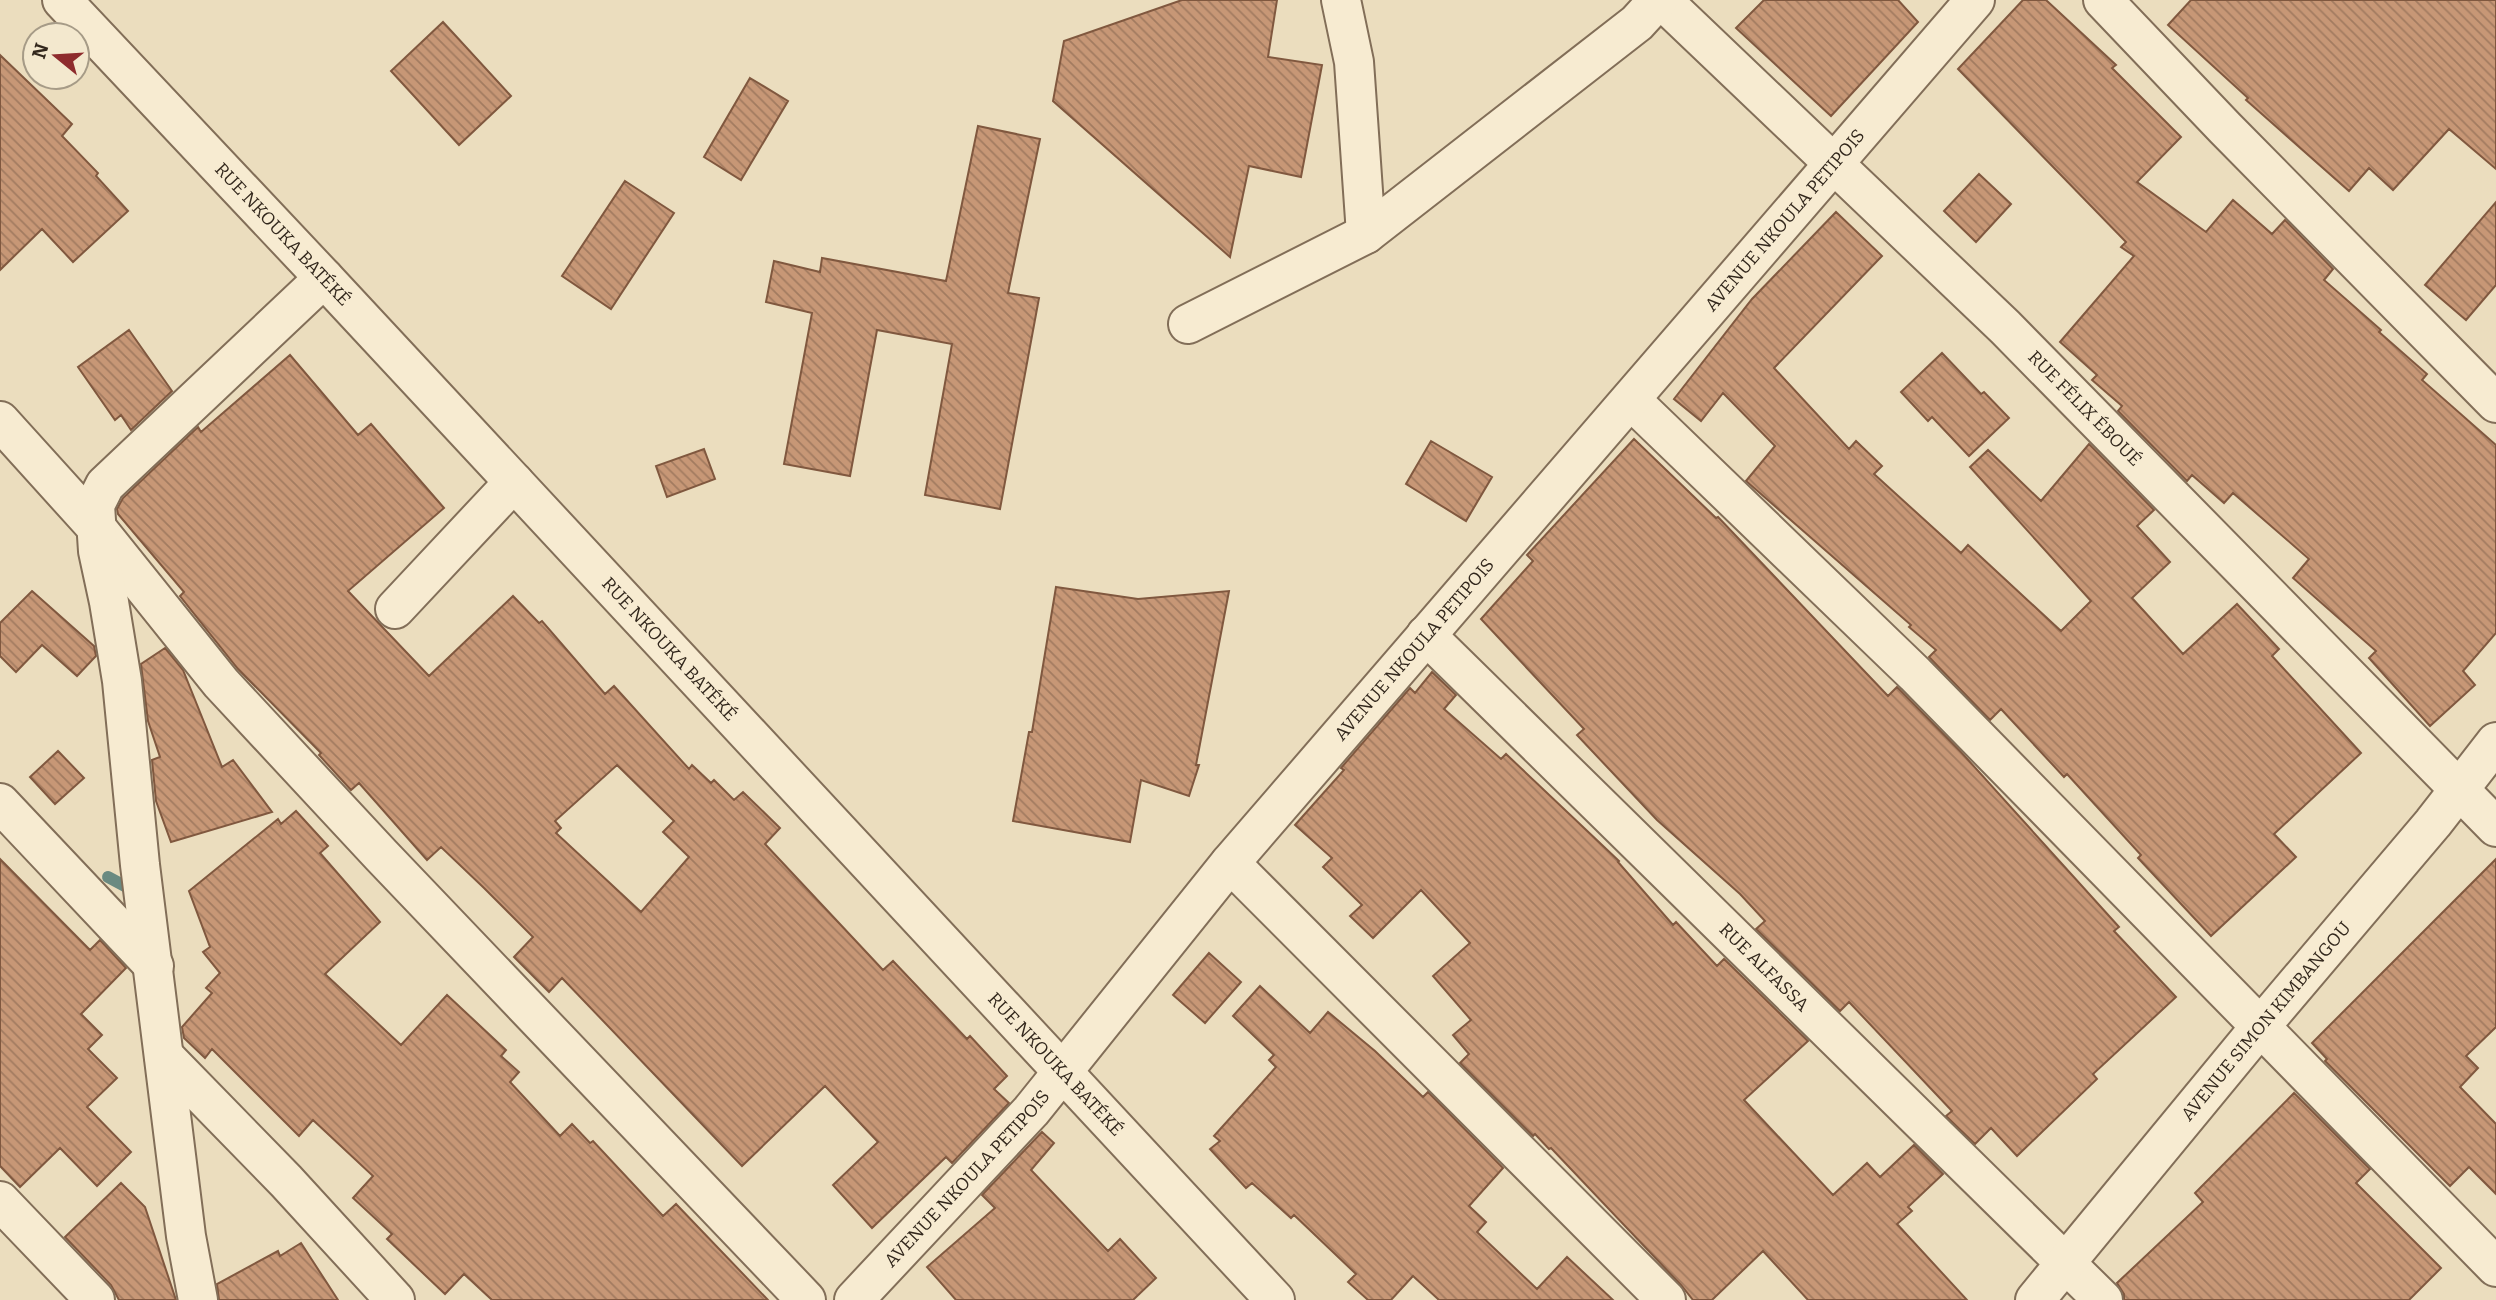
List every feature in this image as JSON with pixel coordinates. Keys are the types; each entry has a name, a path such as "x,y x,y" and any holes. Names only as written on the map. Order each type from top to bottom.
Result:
{"street":[{"name":"RUE NKOUKA BATÉKÉ","path":"62,0 1275,1300"},
{"path":"1341,0 1354,62 1366,234"},
{"path":"1188,324 1366,234 1637,23 1660,0"},
{"name":"RUE FÉLIX ÉBOUÉ","path":"1660,0 2015,337 2496,827"},
{"name":"AVENUE NKOULA PETIPOIS","path":"854,1300 1031,1111 1230,863 1975,0"},
{"path":"2103,0 2225,128 2496,402"},
{"path":"198,1300 186,1236 140,865 122,681 95,526 95,505 105,485 324,278"},
{"path":"1631,400 1915,674 2496,1267"},
{"path":"0,421 95,526 221,683 380,855 806,1300"},
{"path":"395,609 514,482"},
{"name":"RUE ALFASSA","path":"1426,635 2103,1300"},
{"name":"AVENUE SIMON KIMBANGOU","path":"2035,1300 2496,743"},
{"path":"0,803 154,966"},
{"path":"1230,863 1666,1300"},
{"path":"164,1056 286,1181 395,1300"},
{"path":"0,1201 95,1300"}],"building":[{"path":"1182,0 1277,0 1268,57 1322,65 1301,177 1249,166 1230,257 1053,101 1064,41"},
{"path":"1764,0 1898,0 1918,22 1831,116 1736,28"},
{"path":"2023,0 2046,0 2116,65 2112,68 2181,137 2137,182 2206,232 2233,200 2272,234 2285,220 2333,269 2324,280 2427,374 2422,380 2496,445 2496,633 2463,671 2475,685 2430,726 2369,658 2376,651 2293,578 2309,559 2233,493 2224,503 2192,475 2187,481 2118,411 2122,406 2092,380 2097,375 2060,342 2134,256 2121,247 2126,242 1958,69"},
{"path":"2191,0 2496,0 2496,169 2449,129 2393,190 2369,168 2349,191 2246,100 2248,98 2168,25"},
{"path":"443,22 511,96 459,145 391,71"},
{"path":"0,55 21,75 21,91 38,91 72,124 62,136 98,173 96,176 128,211 73,262 42,229 0,270"},
{"path":"750,78 788,101 741,180 704,157"},
{"path":"978,126 1040,139 1008,293 1039,298 1000,509 925,495 952,344 877,330 850,476 784,464 812,313 766,302 774,261 820,272 822,258 946,281"},
{"path":"1979,174 2011,204 1976,242 1944,211"},
{"path":"625,181 674,213 611,309 562,276"},
{"path":"2496,202 2496,285 2466,320 2425,285"},
{"path":"1836,212 1882,256 1774,368 1849,449 1856,441 1882,466 1874,474 1961,553 1968,545 2061,631 2091,601 1970,467 1988,450 2041,501 2089,444 2154,510 2137,526 2170,562 2132,598 2183,654 2237,604 2279,649 2272,656 2361,753 2274,834 2296,857 2211,936 2138,858 2141,855 2067,774 2064,777 2001,709 1990,720 1929,657 1936,650 1909,627 1911,625 1746,481 1775,446 1723,393 1701,421 1674,399 1752,299"},
{"path":"129,330 172,391 131,430 121,415 115,420 78,367"},
{"path":"1942,353 1981,394 1984,392 2009,418 1969,456 1932,417 1928,421 1901,392"},
{"path":"290,355 358,435 371,424 444,508 348,591 429,676 513,596 539,623 542,621 605,694 614,686 689,769 692,765 711,783 714,780 734,800 743,792 780,828 765,844 883,970 893,961 967,1039 970,1036 1007,1076 994,1089 1009,1103 952,1163 946,1157 872,1228 833,1185 878,1142 825,1086 742,1166 562,978 549,992 514,957 533,937 484,888 441,847 427,860 359,783 351,790 319,755 321,753 238,669 180,596 184,592 118,514 117,509 123,498 198,427 201,432","holes":["617,765 674,821 663,832 689,857 641,912 556,833 561,828 555,821"]},
{"path":"1634,439 1718,517 1888,696 1897,687 1961,752 2119,927 2114,931 2176,997 2093,1074 2097,1079 2017,1156 1991,1128 1975,1144 1946,1116 1952,1111 1849,1002 1840,1011 1756,929 1765,921 1740,894 1657,820 1577,735 1584,729 1481,619 1533,561 1527,555"},
{"path":"1431,441 1492,477 1466,521 1406,484"},
{"path":"704,449 715,479 667,497 656,466"},
{"path":"1056,587 1138,599 1229,591 1196,765 1199,765 1189,796 1141,780 1130,842 1013,821 1029,732 1032,732"},
{"path":"32,591 94,646 96,656 77,676 42,645 16,672 0,656 0,623"},
{"path":"165,648 183,670 222,767 233,760 272,812 171,842 156,801 152,760 160,757 148,721 141,664"},
{"path":"1432,672 1456,695 1444,709 1501,759 1506,754 1619,861 1673,925 1676,922 1717,966 1724,959 1808,1041 1744,1100 1833,1195 1867,1163 1880,1177 1914,1145 1943,1174 1908,1207 1912,1211 1897,1224 1967,1300 1808,1300 1763,1251 1712,1300 1693,1300 1551,1148 1535,1134 1533,1136 1460,1063 1469,1054 1453,1035 1471,1020 1433,976 1470,943 1421,890 1373,938 1350,916 1362,905 1323,867 1332,858 1295,825 1344,770 1341,768 1410,688 1415,693"},
{"path":"58,751 84,778 55,804 30,777"},
{"path":"296,811 328,846 320,853 380,922 325,974 401,1045 447,995 506,1050 501,1056 519,1072 510,1082 560,1136 572,1124 590,1143 593,1141 663,1216 676,1204 768,1300 492,1300 464,1274 445,1294 387,1239 392,1234 353,1198 373,1176 313,1120 299,1136 212,1049 205,1058 184,1038 182,1027 212,993 206,988 220,973 203,952 210,947 189,891 278,819 281,824"},
{"path":"0,859 90,950 100,940 126,968 81,1014 102,1035 88,1049 117,1078 87,1107 131,1152 97,1186 60,1148 20,1187 0,1166"},
{"path":"2496,859 2496,1027 2466,1056 2478,1068 2460,1087 2496,1124 2496,1194 2469,1167 2450,1186 2325,1061 2327,1059 2312,1043"},
{"path":"1209,953 1241,982 1205,1023 1173,995"},
{"path":"1260,986 1310,1033 1328,1012 1375,1051 1423,1097 1428,1092 1503,1168 1469,1206 1486,1222 1477,1232 1537,1289 1567,1257 1613,1300 1439,1300 1413,1276 1391,1300 1368,1300 1348,1282 1356,1274 1294,1215 1291,1218 1252,1183 1246,1188 1210,1149 1220,1141 1214,1136 1276,1067 1269,1060 1274,1055 1233,1016"},
{"path":"2294,1093 2370,1169 2356,1183 2441,1268 2409,1300 2124,1300 2124,1294 2117,1283 2203,1202 2195,1193"},
{"path":"1042,1132 1054,1143 1031,1170 1108,1251 1120,1239 1156,1278 1133,1300 956,1300 927,1267 995,1208 982,1195"},
{"path":"121,1183 145,1207 176,1300 119,1300 111,1285 65,1237"},
{"path":"301,1243 338,1300 219,1300 217,1284 278,1251 280,1256"}],"waterway":[{"path":"108,877 136,892"}]}
